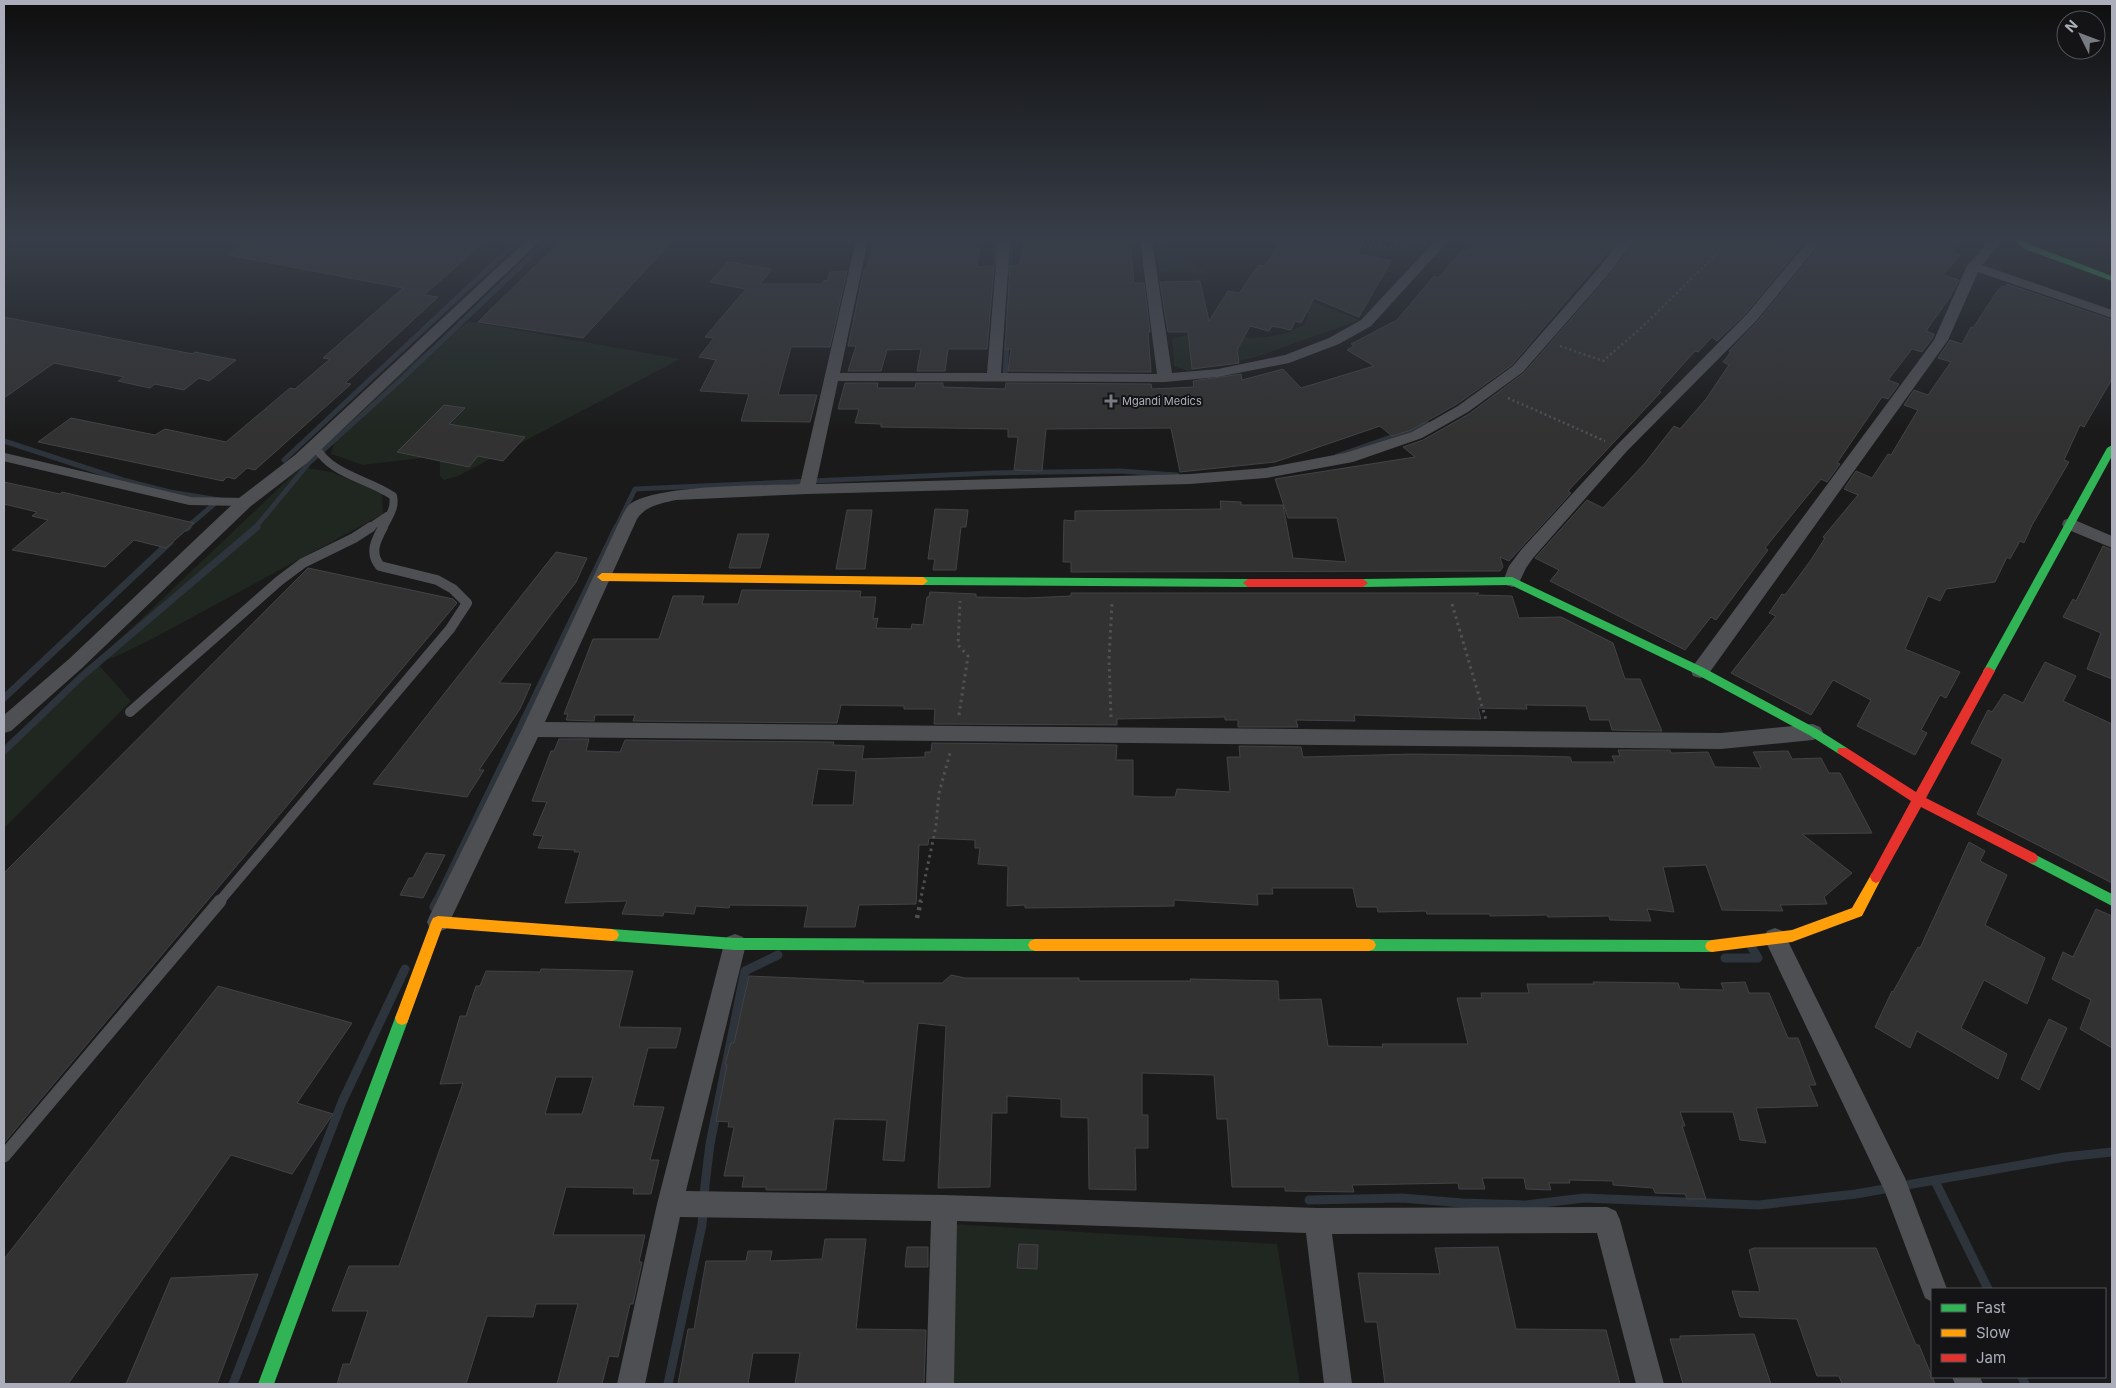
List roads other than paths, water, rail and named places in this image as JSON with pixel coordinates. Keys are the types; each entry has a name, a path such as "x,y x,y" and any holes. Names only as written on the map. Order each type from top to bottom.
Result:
{"street":[{"path":"4,726 75,664 245,502 301,459 467,305"},
{"path":"807,489 848,305"},
{"path":"994,376 999,305"},
{"path":"1155,305 1165,378"},
{"path":"833,377 1165,378 1218,373 1289,359 1328,344 1366,323 1383,305"},
{"path":"266,1384 438,922 532,729 629,518 635,509 652,500 676,495 807,489 1190,479 1266,473 1347,458 1417,435 1463,409 1518,369 1573,305"},
{"path":"1512,580 1518,566 1527,554 1622,448 1762,305"},
{"path":"1700,671 1941,340 1957,305"},
{"path":"2085,305 2112,314"},
{"path":"438,922 735,944 1714,946 1792,936 1856,912 2112,448"},
{"path":"2070,524 2112,542"},
{"path":"602,577 1111,583 1512,580 1700,671 1813,732 1919,800 2112,900"},
{"path":"532,729 1721,741 1813,732"},
{"path":"1775,938 1896,1187 1934,1288"},
{"path":"631,1384 670,1204 735,944"},
{"path":"670,1204 944,1208 1317,1221 1607,1220 1650,1384"},
{"path":"940,1384 944,1208"},
{"path":"1317,1221 1338,1384"}],"lane":[{"path":"4,1156 450,629 467,603 450,585 382,567 376,562 374,554 375,544 394,504 393,496 370,481 333,468 318,454 315,446"},
{"path":"4,457 190,501 245,502"},
{"path":"130,712 279,581 304,564 354,538 388,516"}],"waterway":[{"path":"284,460 450,305"},
{"path":"255,528 309,463 480,305"},
{"path":"1005,376 1007,342"},
{"path":"1337,456 1428,424"},
{"path":"4,441 123,480 170,492 219,500 186,528 188,527"},
{"path":"616,528 635,489 991,473 1120,471 1177,475"},
{"path":"4,751 81,677 257,527"},
{"path":"436,902 617,527"},
{"path":"4,698 170,542"},
{"path":"434,907 437,901"},
{"path":"1725,958 1758,958 1752,948"},
{"path":"668,1384 702,1225 710,1144 745,971 778,955"},
{"path":"233,1384 342,1102 405,969"},
{"path":"1309,1200 1402,1198 1462,1203 1526,1205 1584,1198 1759,1205 1856,1194 2065,1157 2112,1152"},
{"path":"1935,1181 1988,1288"},
{"path":"2022,1378 2025,1384"}],"place":[{"name":"Mgandi Medics","path":"1111,401"}]}
